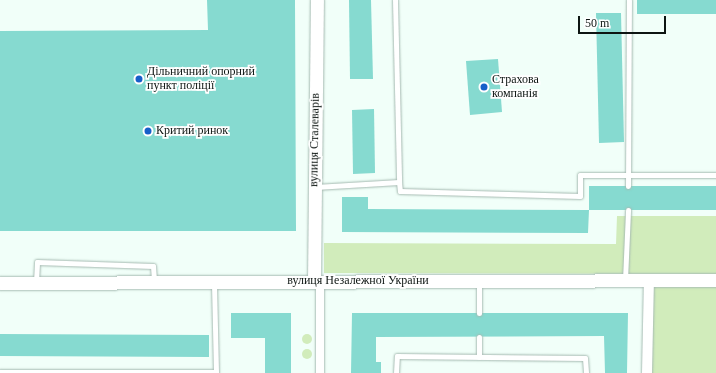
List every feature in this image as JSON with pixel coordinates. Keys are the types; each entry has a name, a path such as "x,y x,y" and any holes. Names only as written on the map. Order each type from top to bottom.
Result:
{"street":[{"name":"вулиця Сталеварів","path":"317,0 315,187 320,373"},
{"path":"647,373 649,280"},
{"name":"вулиця Незалежної України","path":"0,283 154,281 716,280"}],"lane":[{"path":"395,0 400,191 580,196 580,175 716,175"},
{"path":"628,186 629,0"},
{"path":"315,187 399,182"},
{"path":"625,280 628,210"},
{"path":"36,282 37,262 153,266 154,281"},
{"path":"479,280 479,313"},
{"path":"0,372 216,372 214,281"},
{"path":"479,337 479,357"},
{"path":"396,373 396,356 585,358 586,373"}],"green space":[{"path":"617,216 716,216 716,274 324,273 324,243 616,244"},
{"path":"649,280 716,280 716,373 647,373"},
{"path":"305,334 309,334 311,335 311,343 305,344 302,341 302,337"},
{"path":"305,349 309,349 311,350 311,358 305,359 302,356 302,352"}],"building":[{"name":"Критий ринок","path":"207,0 295,0 296,231 0,231 0,31 208,30"},
{"path":"349,0 371,0 373,79 350,79"},
{"path":"637,0 716,0 716,14 637,14"},
{"path":"596,13 621,13 624,142 599,143"},
{"name":"Страхова компанія","path":"498,59 502,112 470,115 466,61"},
{"path":"374,109 375,173 353,174 352,110"},
{"path":"589,186 716,186 716,210 589,210"},
{"path":"342,197 368,197 368,209 589,210 588,233 342,232"},
{"path":"231,313 291,313 291,373 265,373 265,338 231,338"},
{"path":"352,313 628,313 627,373 605,373 604,336 376,337 376,362 381,362 381,373 351,373"},
{"path":"0,334 209,335 209,357 0,356"}],"place":[{"name":"Дільничний опорний пункт поліції","path":"139,79"},
{"name":"Страхова компанія","path":"484,87"},
{"name":"Критий ринок","path":"148,131"}]}
